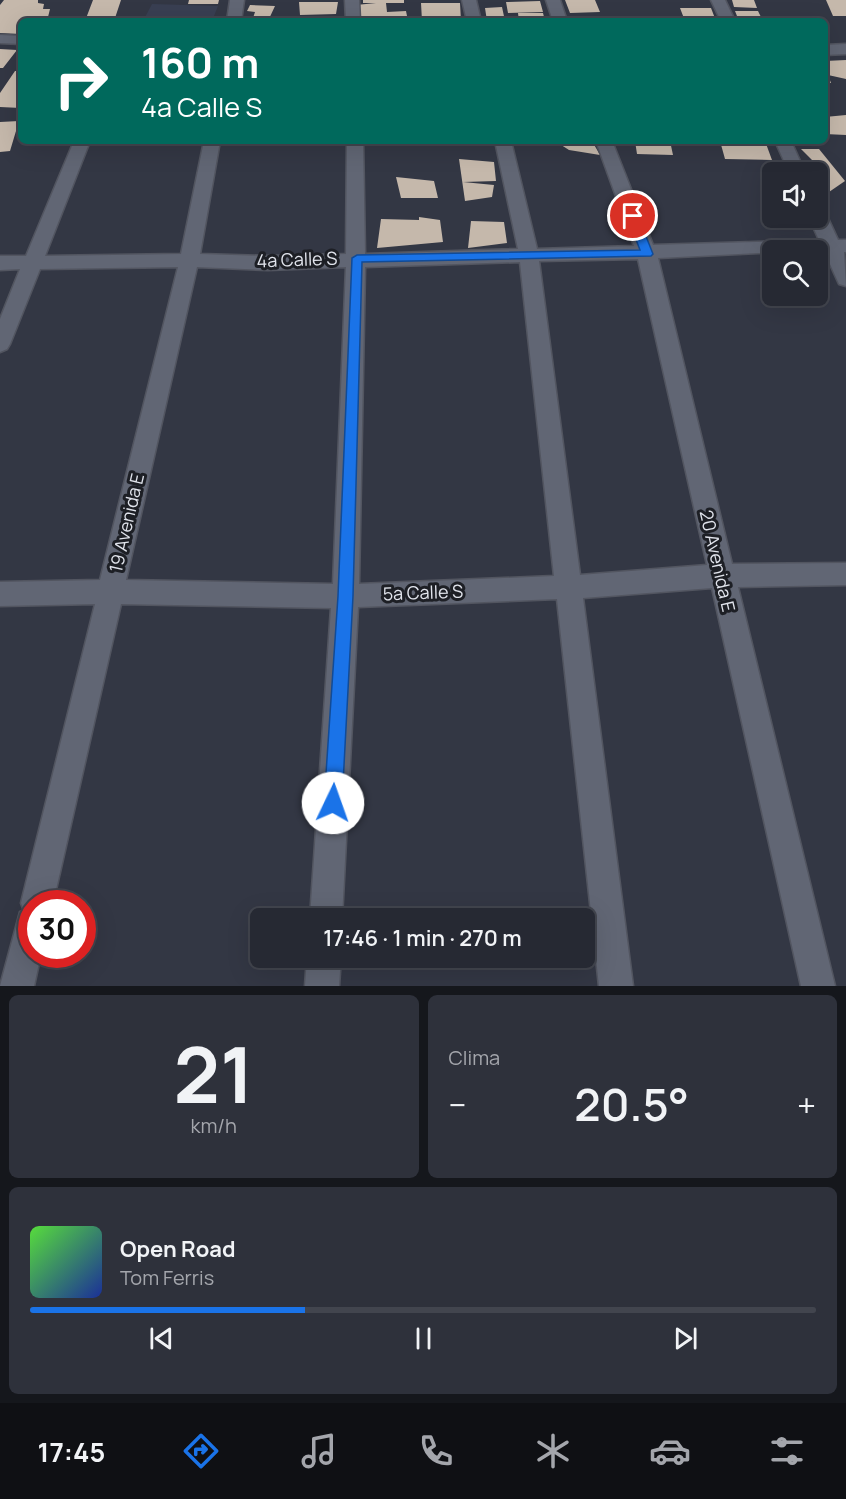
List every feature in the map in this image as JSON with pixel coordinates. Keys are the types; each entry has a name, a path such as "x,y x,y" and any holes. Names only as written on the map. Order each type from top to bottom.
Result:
{"street":[{"path":"234,18 237,0"},
{"path":"352,0 353,18"},
{"path":"469,0 473,18"},
{"path":"553,0 559,18"},
{"path":"718,0 727,18"},
{"path":"0,39 18,40"},
{"path":"828,50 846,49"},
{"path":"0,344 81,144"},
{"name":"19 Avenida E","path":"40,890 189,260 211,144"},
{"path":"327,908 345,596 357,258 355,144"},
{"path":"503,144 529,255 616,986"},
{"name":"20 Avenida E","path":"605,144 647,254 720,576 818,986"},
{"path":"784,144 792,162"},
{"path":"826,228 839,246 846,279"},
{"name":"4a Calle S","path":"0,263 189,260 268,262 357,258 647,254 839,246"},
{"name":"5a Calle S","path":"0,594 110,592 345,596 570,587 720,576 846,574"},
{"path":"17,986 21,968"},
{"path":"322,986 323,968"}],"shaded area":[{"path":"152,4 218,6 213,18 145,18"}],"building":[{"path":"4,0 38,0 38,3 44,4 43,9 50,9 48,18 18,18 18,34 0,33 0,5"},
{"path":"93,0 121,0 115,18 86,18"},
{"path":"189,0 219,0 218,4 188,4"},
{"path":"363,0 404,0 404,3 386,3 387,12 406,11 407,18 358,18 356,5 376,3 363,3"},
{"path":"565,0 595,0 600,12 570,13"},
{"path":"732,0 754,0 757,8 734,7"},
{"path":"826,0 846,0 846,16 833,16"},
{"path":"540,1 543,12 508,13 506,2"},
{"path":"299,2 338,2 336,14 300,15"},
{"path":"421,3 460,3 461,18 422,18"},
{"path":"250,5 275,6 269,18 253,18 255,12 247,11"},
{"path":"502,7 504,18 487,18 485,8"},
{"path":"680,8 711,8 715,18 684,18"},
{"path":"735,11 758,11 762,18 738,18"},
{"path":"518,13 543,13 544,18 519,18"},
{"path":"0,49 17,50 3,68 0,68"},
{"path":"846,60 846,79 828,75 828,61"},
{"path":"15,71 18,71 18,108 0,107 0,93"},
{"path":"846,115 846,135 828,134 828,117"},
{"path":"18,121 10,151 0,152 0,122"},
{"path":"560,144 594,144 600,155 569,150"},
{"path":"635,144 671,144 673,155 637,154"},
{"path":"721,144 766,144 772,160 725,159"},
{"path":"801,149 819,149 845,181 829,192 828,162 814,162"},
{"path":"459,159 494,162 496,181 463,182 494,185 492,197 465,201"},
{"path":"396,177 434,181 438,198 401,198"},
{"path":"419,217 440,220 443,242 377,248 381,219 419,220"},
{"path":"471,221 504,222 507,243 468,248"}],"route":[{"path":"333,803 345,596 357,258 647,254 633,216"}]}
